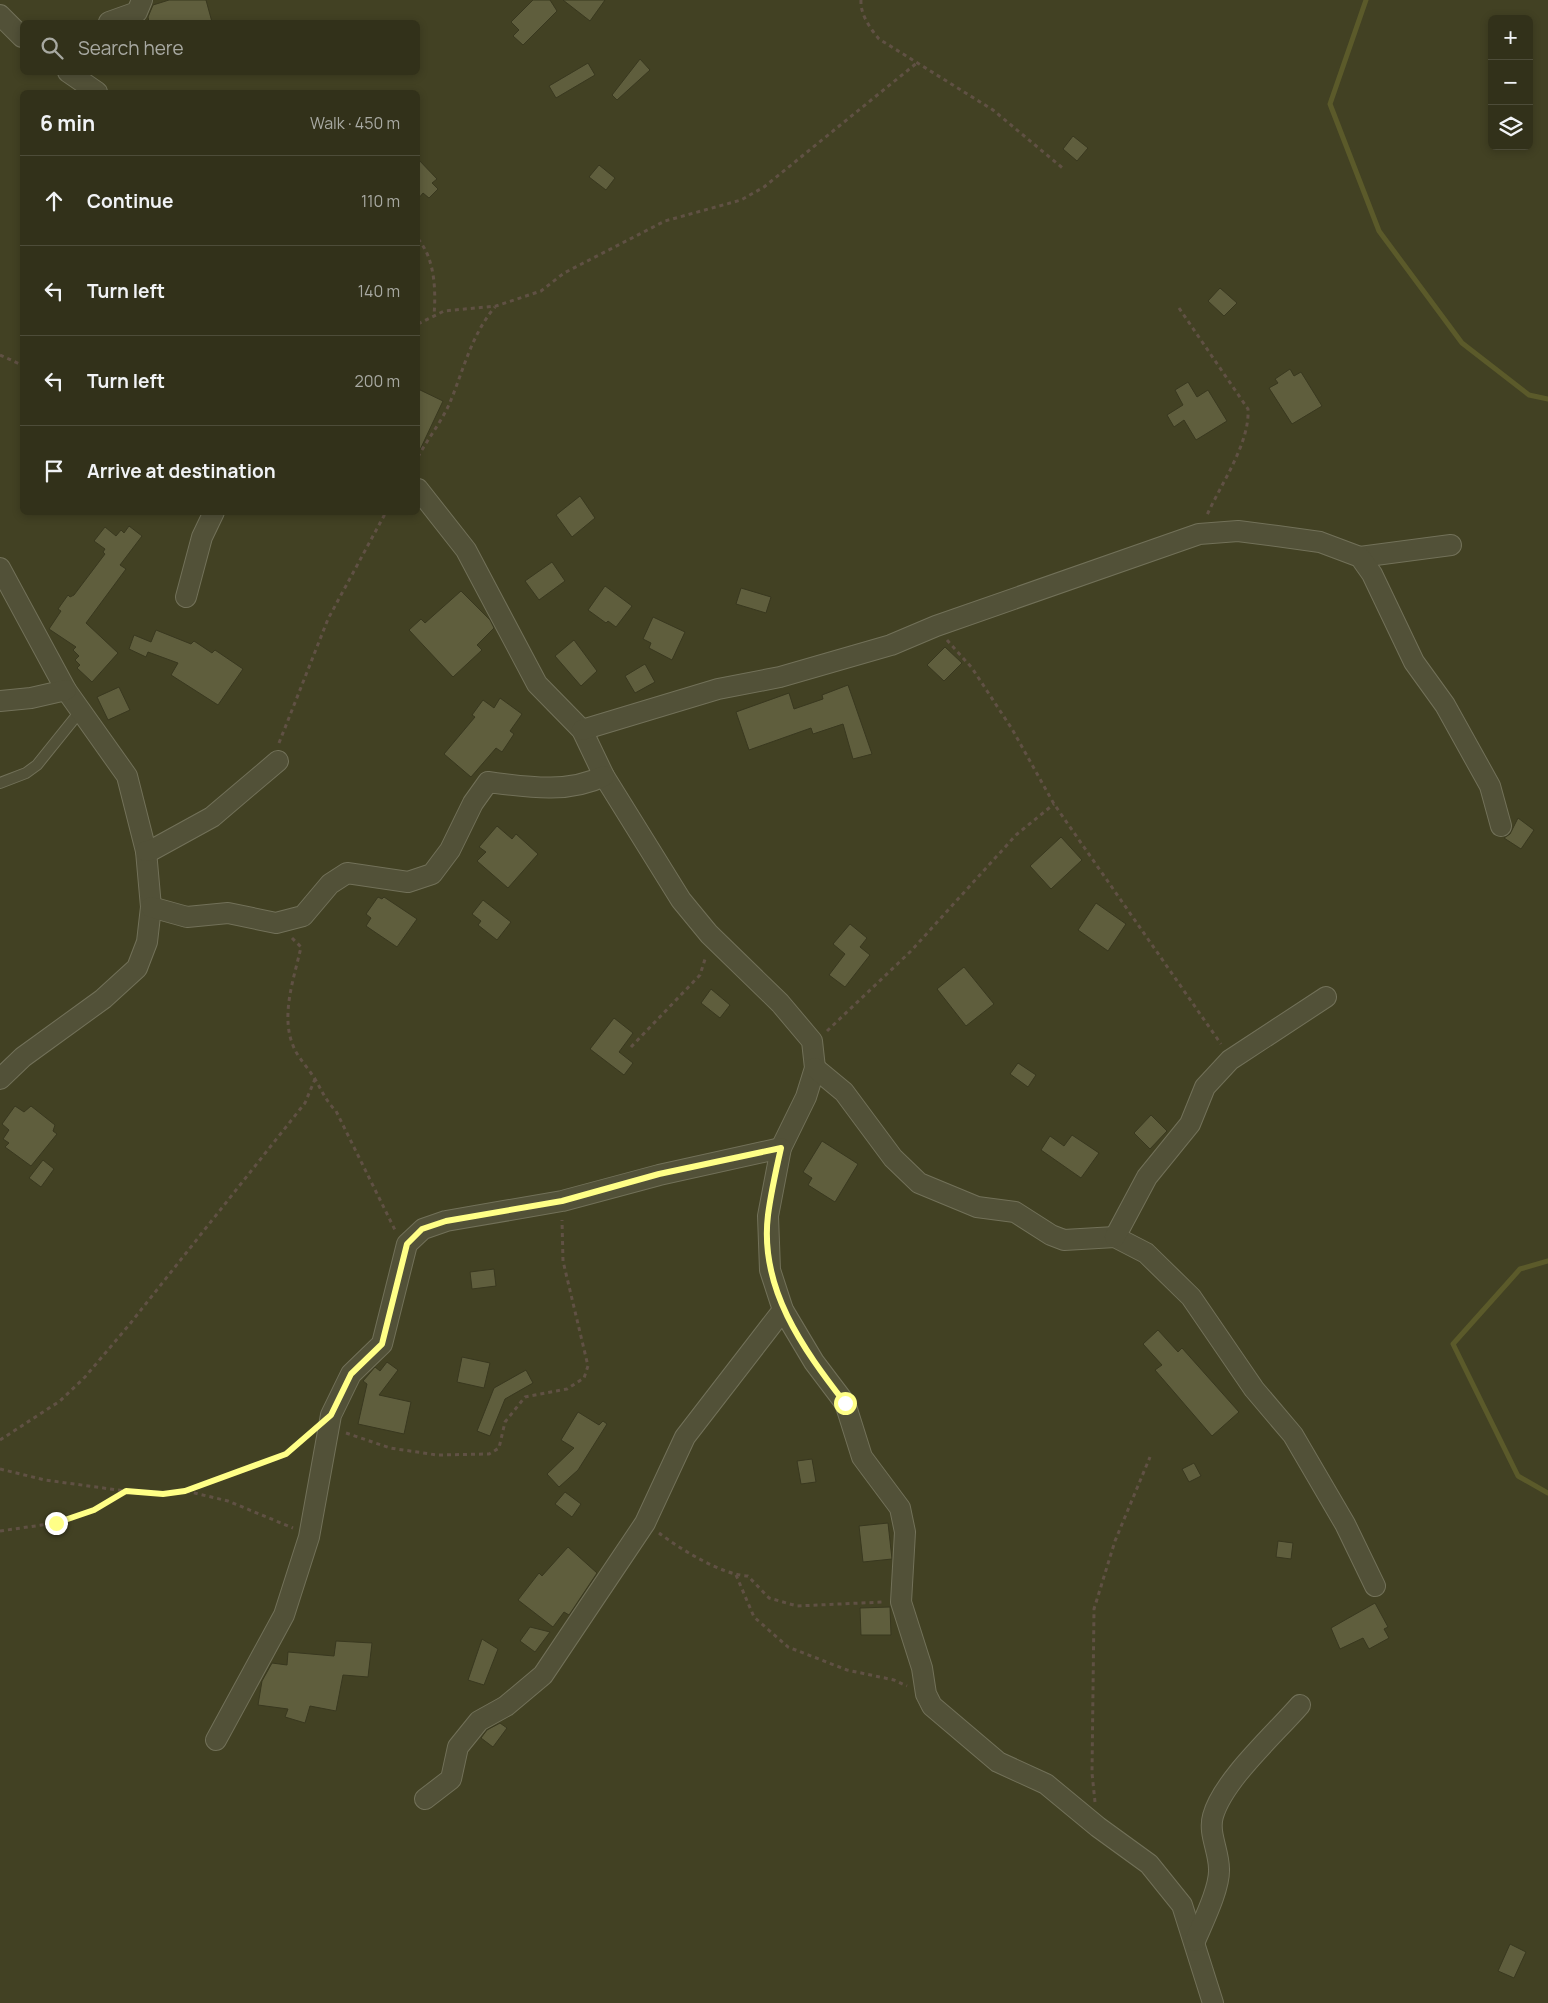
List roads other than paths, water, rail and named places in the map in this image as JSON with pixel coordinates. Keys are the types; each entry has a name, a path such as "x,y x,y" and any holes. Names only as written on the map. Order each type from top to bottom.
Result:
{"street":[{"path":"115,20 138,12 142,0"},
{"path":"0,15 20,35"},
{"path":"72,75 94,90"},
{"path":"420,492 466,550 538,684 582,730 604,776 681,900 709,934 780,1003 812,1041 815,1068 806,1097 781,1148 768,1216 767,1242 770,1270 783,1310 814,1362 845,1403 862,1457 900,1508 905,1532 901,1602 922,1668 926,1694 932,1706 998,1762 1046,1784 1098,1827 1149,1864 1182,1905 1195,1941 1213,2003"},
{"path":"186,597 202,537 213,515"},
{"path":"582,730 718,689 780,677 891,645 936,626 1199,534 1238,532 1294,538 1320,542 1360,557 1451,545"},
{"path":"1360,557 1372,574 1414,662 1444,705 1490,786 1500,826"},
{"path":"0,568 66,690 82,709 127,776 146,851 151,907 147,942 137,968 103,1000 23,1057 0,1080"},
{"path":"0,701 31,698 66,690"},
{"path":"146,851 152,850 212,817 278,760"},
{"path":"151,907 188,917 228,913 276,923 303,916 330,884 347,874 408,882 432,874 450,850 473,803 488,782 542,789 589,783 604,776"},
{"path":"1115,1237 1146,1177 1190,1124 1205,1087 1230,1060 1326,997"},
{"path":"815,1068 844,1092 893,1158 919,1183 977,1207 1015,1212 1051,1235 1064,1240 1115,1237 1146,1253 1191,1298 1254,1389 1293,1435 1344,1524 1375,1586"},
{"path":"216,1740 284,1615 309,1537 331,1415 351,1374 382,1344 407,1244 422,1229 446,1221 562,1201 659,1174 781,1148"},
{"path":"425,1799 451,1779 458,1748 479,1721 506,1706 543,1676 645,1523 685,1437 783,1310"},
{"path":"1195,1941 1209,1908 1219,1870 1212,1833 1213,1817 1220,1801 1234,1778 1300,1705"}],"lane":[{"path":"0,783 26,773 37,765 82,709"}],"waterway":[{"path":"1366,0 1330,104 1379,231 1462,343 1529,395 1548,399"},
{"path":"1548,1261 1520,1269 1453,1344 1518,1476 1548,1493"}]}
